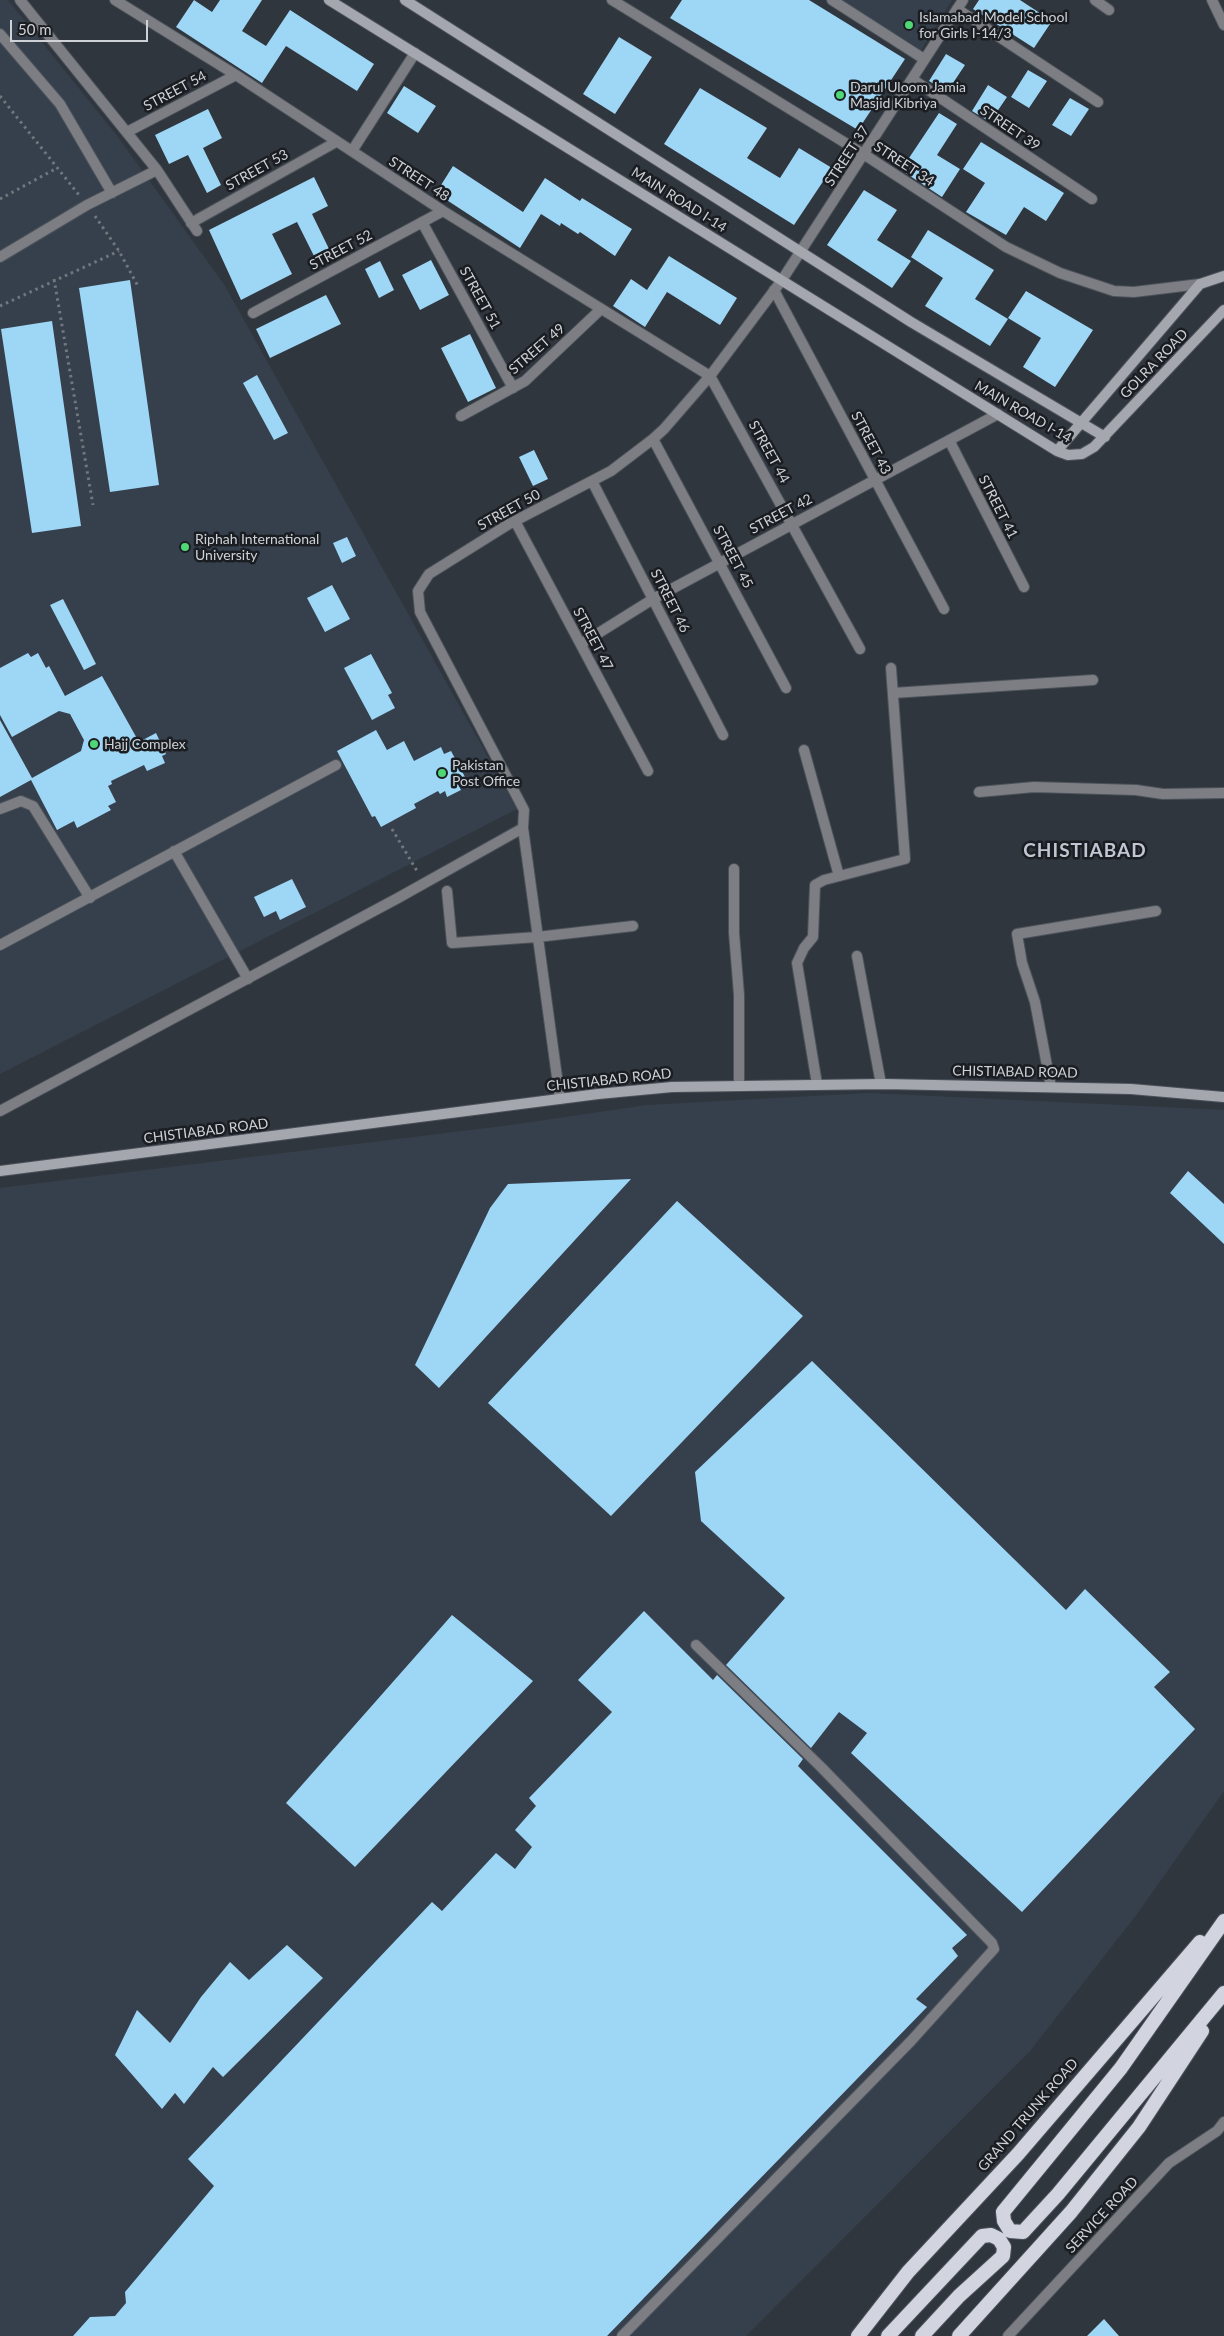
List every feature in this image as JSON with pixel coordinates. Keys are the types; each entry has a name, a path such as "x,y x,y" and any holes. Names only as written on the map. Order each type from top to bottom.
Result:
{"highway":[{"name":"GRAND TRUNK ROAD","path":"858,2336 908,2272 1018,2154 1105,2050 1224,1916"},
{"path":"1224,1921 1120,2068 1003,2212 1004,2222 1008,2229 1013,2233 1024,2232 1224,1994"},
{"path":"959,2336 1071,2212 1139,2127 1224,2000"},
{"path":"888,2336 982,2236 991,2235 999,2239 1004,2247 1003,2256 959,2296 922,2336"}],"main road":[{"name":"MAIN ROAD I-14","path":"329,0 1057,451 1068,455 1082,454 1094,447 1105,437 912,322 406,0"},
{"path":"1057,451 1200,284 1224,276"},
{"name":"GOLRA ROAD","path":"1105,437 1224,310"},
{"name":"CHISTIABAD ROAD","path":"0,1171 560,1099 672,1087 881,1084 1051,1087 1131,1089 1224,1097"}],"street":[{"path":"0,257 87,205 157,170 20,0"},
{"name":"STREET 48","path":"115,0 236,75 443,211 600,310 710,376"},
{"name":"STREET 34","path":"612,0 865,155 1006,247 1086,283 1114,292 1134,292 1200,284"},
{"path":"832,0 924,59"},
{"name":"STREET 37","path":"782,280 865,155 963,0"},
{"path":"1095,0 1109,10"},
{"path":"1212,0 1224,25"},
{"path":"957,9 1098,102"},
{"path":"0,34 60,104 112,193"},
{"path":"352,151 415,53"},
{"name":"STREET 54","path":"127,132 236,75"},
{"name":"STREET 39","path":"912,79 1092,199"},
{"name":"STREET 53","path":"157,170 194,227 336,142"},
{"name":"STREET 52","path":"253,313 443,211"},
{"name":"STREET 51","path":"422,222 513,388"},
{"name":"STREET 50","path":"523,828 524,810 420,612 418,591 430,574 515,521 611,471 654,439 710,376 782,280"},
{"name":"STREET 43","path":"774,290 944,609"},
{"name":"STREET 49","path":"461,416 525,381 600,310"},
{"name":"STREET 44","path":"710,376 860,649"},
{"name":"STREET 42","path":"580,644 653,598 998,414"},
{"name":"STREET 45","path":"654,439 786,688"},
{"name":"STREET 41","path":"949,440 1024,587"},
{"name":"STREET 46","path":"592,481 723,734"},
{"name":"STREET 47","path":"515,521 648,770"},
{"path":"818,1084 797,963 804,948 813,937 815,884 905,858 891,668"},
{"path":"893,693 1093,680"},
{"path":"804,750 839,876"},
{"path":"0,945 336,765"},
{"path":"979,792 1034,787 1136,790 1163,794 1224,793"},
{"path":"0,809 22,801 33,806 90,898"},
{"path":"0,1112 523,828 560,1099"},
{"path":"174,851 248,978"},
{"path":"734,869 734,933 739,995 739,1086"},
{"path":"447,891 449,933 452,942 537,937 633,926"},
{"path":"1051,1087 1035,1002 1022,963 1017,934 1156,911"},
{"path":"857,956 881,1084"},
{"path":"622,2336 911,2041 994,1949 992,1943 848,1795 696,1645"},
{"name":"SERVICE ROAD","path":"1008,2336 1169,2162 1217,2131 1224,2122"}],"path":[{"path":"0,96 87,205 119,251 140,288"},
{"path":"0,199 57,168"},
{"path":"0,306 54,279 119,251"},
{"path":"54,279 93,505"},
{"path":"392,829 424,883"}],"shaded area":[{"name":"Riphah International University","path":"0,0 8,0 118,137 225,286 517,809 0,1074"},
{"name":"Islamabad Model School for Girls I-14/3","path":"842,0 952,0 921,50"},
{"path":"869,1093 1224,1110 1224,1791 1137,1914 1030,2051 746,2336 0,2336 0,1188 511,1125 647,1105"}],"building":[{"path":"194,0 212,12 220,0 262,0 242,31 266,46 290,10 374,64 357,91 286,46 262,83 176,27"},
{"name":"Darul Uloom Jamia Masjid Kibriya","path":"682,0 809,0 905,59 858,130 670,18"},
{"path":"979,0 1020,0 1052,21 1034,48 973,9"},
{"path":"619,37 652,57 615,114 583,94"},
{"path":"946,54 965,65 947,92 929,81"},
{"path":"1028,70 1047,81 1029,108 1011,97"},
{"path":"988,85 1007,97 990,122 972,111"},
{"path":"404,86 436,106 418,133 387,113"},
{"path":"700,88 767,128 747,158 780,178 799,148 832,168 794,225 664,144"},
{"path":"1070,98 1089,109 1071,136 1052,125"},
{"path":"208,109 222,138 203,148 221,185 207,193 188,155 169,164 155,135"},
{"path":"939,113 957,124 937,155 960,169 942,197 901,170"},
{"path":"981,142 1064,193 1046,221 1024,207 1006,235 966,212 985,183 963,169"},
{"path":"453,166 523,212 545,178 580,201 582,198 632,229 615,256 580,232 578,234 561,223 560,226 541,214 520,248 436,193"},
{"path":"314,177 328,206 312,214 331,253 316,260 297,222 272,234 292,274 241,300 209,230"},
{"path":"864,190 897,210 877,240 911,261 892,288 827,245"},
{"path":"928,230 994,270 975,299 1008,319 990,346 925,306 943,278 911,257"},
{"path":"669,256 737,298 720,325 667,292 645,327 613,306 631,279 647,290"},
{"path":"431,260 449,295 420,310 402,275"},
{"path":"380,261 394,290 379,298 365,269"},
{"path":"130,280 159,485 110,492 79,288"},
{"path":"1026,291 1093,330 1055,387 1023,367 1041,338 1008,318"},
{"path":"326,295 341,324 270,358 256,329"},
{"path":"52,321 81,526 32,533 1,329"},
{"path":"470,334 496,388 468,402 441,348"},
{"path":"257,375 288,433 274,440 243,383"},
{"path":"534,450 548,479 533,486 519,457"},
{"path":"347,537 356,556 342,563 333,543"},
{"path":"332,585 350,619 325,632 307,598"},
{"path":"63,599 96,664 84,670 50,605"},
{"name":"Hajj Complex","path":"28,653 31,657 38,653 46,668 49,666 65,696 102,676 139,742 156,733 166,754 162,756 165,763 147,771 144,765 111,781 112,784 108,786 116,802 108,806 111,810 77,828 74,821 57,830 31,780 0,797 0,720 32,778 81,751 84,740 70,714 59,711 12,737 0,715 0,668"},
{"path":"371,654 392,693 388,695 395,708 372,720 344,668"},
{"path":"376,730 387,750 404,741 414,761 441,747 444,754 451,751 465,777 456,781 461,790 447,797 445,791 440,794 438,791 414,804 416,808 381,827 375,816 372,817 337,751"},
{"path":"292,879 306,907 280,920 276,911 264,917 254,897"},
{"path":"1188,1171 1224,1204 1224,1244 1170,1193"},
{"path":"631,1179 439,1388 415,1365 490,1208 508,1184"},
{"path":"677,1201 803,1316 611,1516 488,1403"},
{"path":"812,1361 1066,1610 1085,1589 1170,1672 1154,1687 1195,1729 1022,1912 851,1753 867,1733 839,1712 811,1748 726,1665 785,1598 701,1521 695,1472"},
{"path":"644,1611 713,1680 717,1675 803,1759 798,1766 967,1935 952,1948 958,1956 916,1999 927,2007 607,2336 73,2336 90,2317 115,2316 126,2303 125,2292 214,2186 188,2159 432,1902 442,1911 496,1853 515,1869 532,1847 515,1830 536,1806 529,1798 612,1712 578,1680"},
{"path":"452,1615 533,1681 355,1867 286,1803"},
{"path":"287,1945 323,1978 223,2077 213,2067 184,2104 175,2093 162,2109 115,2055 137,2010 170,2043 201,1997 230,1962 249,1980"},
{"path":"1104,2319 1119,2336 1087,2336"}],"place":[{"name":"Islamabad Model School for Girls I-14/3","path":"909,25"},
{"name":"Darul Uloom Jamia Masjid Kibriya","path":"840,95"},
{"name":"Riphah International University","path":"185,547"},
{"name":"Hajj Complex","path":"94,744"},
{"name":"Pakistan Post Office","path":"442,773"}],"district":[{"name":"CHISTIABAD","path":"1085,851"}]}
